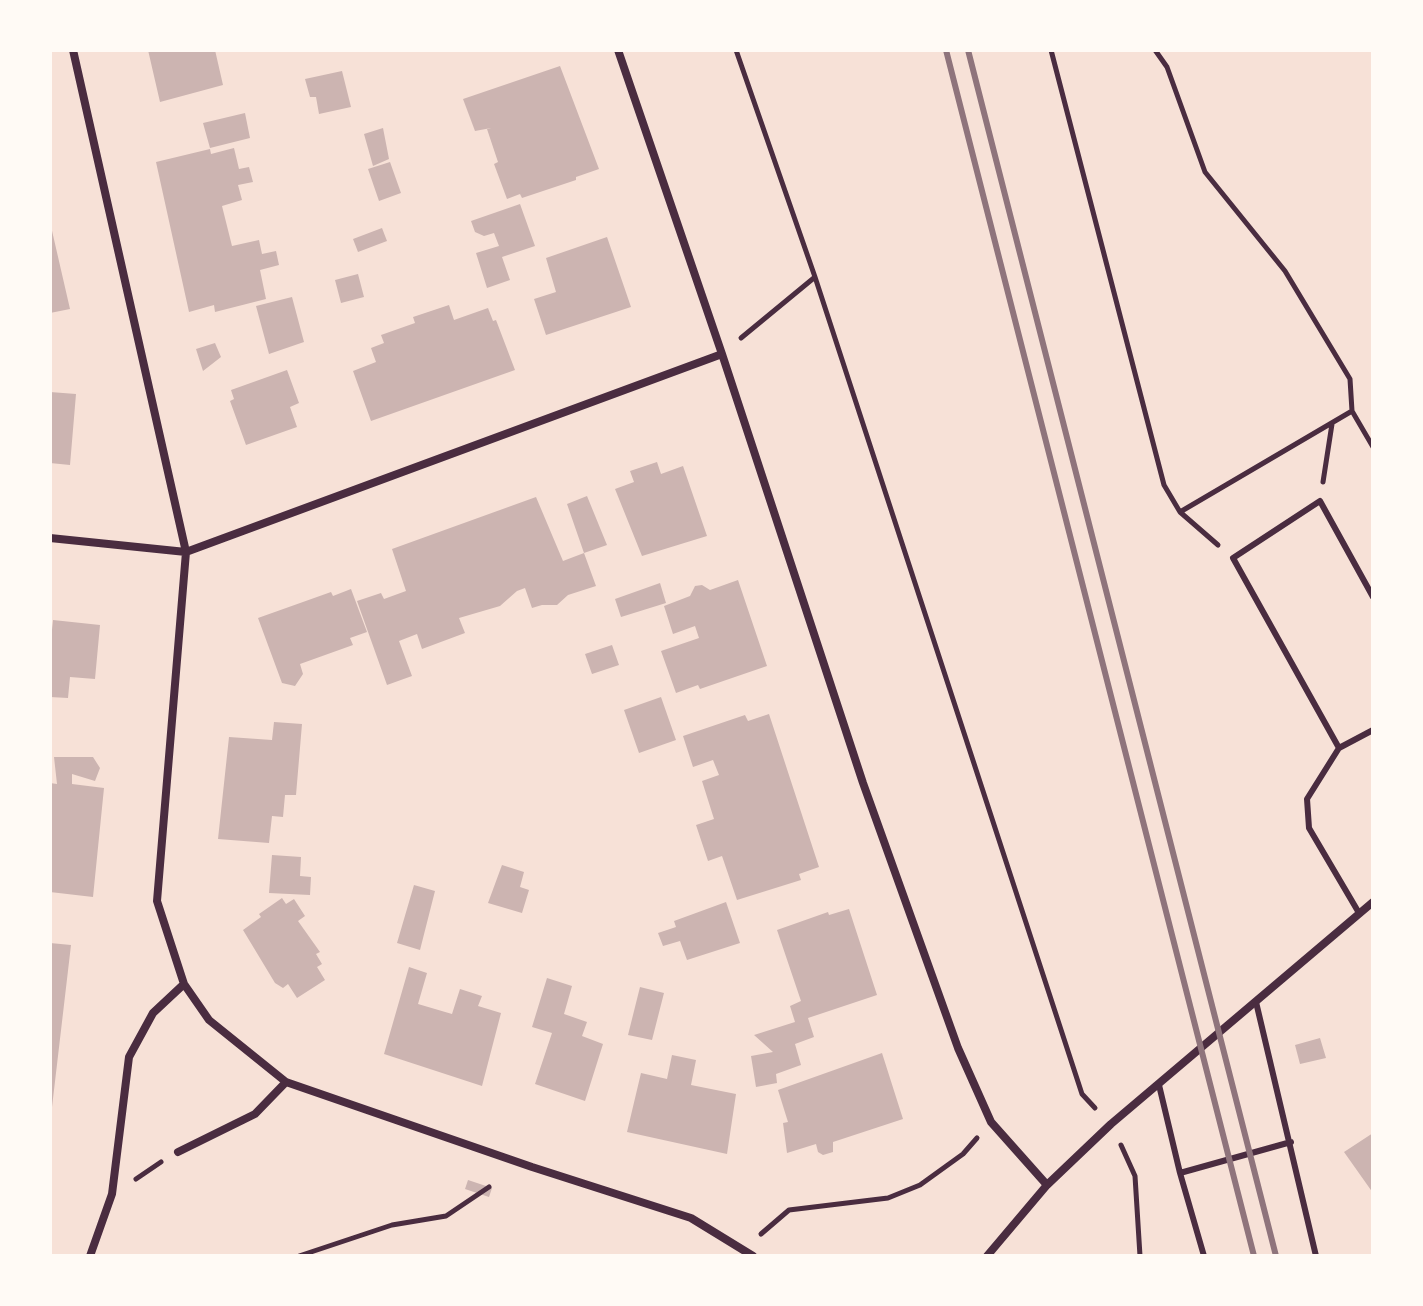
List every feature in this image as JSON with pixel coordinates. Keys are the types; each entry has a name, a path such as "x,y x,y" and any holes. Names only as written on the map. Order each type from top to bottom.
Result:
{"street":[{"path":"73,50 186,552 157,901 184,984 209,1020 286,1082 691,1218 753,1256"},
{"path":"618,50 863,783 958,1048 991,1122 1047,1185"},
{"path":"50,538 186,552 722,354"},
{"path":"987,1256 1047,1185 1111,1124 1373,902"},
{"path":"90,1256 112,1194 129,1057 153,1013 184,984"},
{"path":"178,1152 255,1114 286,1082"}],"lane":[{"path":"1339,748 1233,558 1320,501 1373,597"},
{"path":"1359,913 1309,828 1307,799 1339,748 1373,730"},
{"path":"1256,1002 1316,1256"},
{"path":"1159,1085 1204,1256"},
{"path":"1180,1173 1291,1142"}],"path":[{"path":"736,50 815,277 1082,1094 1111,1124 1135,1176 1140,1256"},
{"path":"1051,50 1164,485 1180,512 1233,558"},
{"path":"1155,50 1167,67 1205,172 1285,271 1350,379 1352,411 1373,447"},
{"path":"722,354 815,277"},
{"path":"1180,512 1352,411"},
{"path":"1320,501 1333,423"},
{"path":"742,1250 789,1210 888,1198 920,1185 963,1154 991,1122"},
{"path":"112,1194 178,1152"},
{"path":"299,1256 392,1225 446,1216 489,1187"}],"building":[{"path":"148,50 215,50 223,85 160,102"},
{"path":"560,66 599,169 522,198 520,194 507,199 494,164 498,162 487,129 491,128 475,131 463,99"},
{"path":"342,71 351,107 319,114 316,97 310,97 305,79"},
{"path":"245,113 250,138 210,148 203,123"},
{"path":"383,128 389,159 373,166 364,134"},
{"path":"234,148 239,169 249,167 253,182 238,185 242,200 222,206 232,246 259,240 262,254 276,251 279,265 260,270 266,299 215,312 214,305 189,312 156,162 210,149 211,154"},
{"path":"390,162 401,193 379,201 368,169"},
{"path":"520,204 535,246 502,257 510,280 487,288 476,253 499,246 494,233 484,236 475,232 471,221"},
{"path":"50,222 70,309 50,313"},
{"path":"382,228 387,241 358,252 353,239"},
{"path":"607,237 631,307 546,335 534,299 556,292 546,258"},
{"path":"358,274 364,297 341,303 335,280"},
{"path":"292,297 304,342 269,354 256,306"},
{"path":"449,305 454,320 488,308 493,321 496,320 515,370 371,421 353,371 376,362 371,348 384,343 381,335 415,323 413,317"},
{"path":"215,343 221,357 203,371 196,349"},
{"path":"287,370 299,403 290,407 297,427 246,445 230,401 234,399 231,390"},
{"path":"50,392 76,394 70,465 50,463"},
{"path":"657,462 661,474 683,466 707,536 642,556 615,489 634,482 630,471"},
{"path":"587,496 607,545 584,553 567,504"},
{"path":"536,497 563,561 584,553 596,586 568,595 557,605 532,608 525,588 500,606 459,618 465,633 422,649 417,634 399,641 412,676 387,685 357,601 381,593 384,599 406,591 392,549"},
{"path":"738,580 767,666 700,689 698,685 676,693 661,651 699,638 695,626 673,634 664,606 690,596 695,586 702,585 710,590"},
{"path":"660,583 666,603 621,617 615,599"},
{"path":"351,589 367,632 350,638 353,645 300,664 303,674 295,686 282,683 258,618 331,592 333,596"},
{"path":"53,620 100,625 95,679 70,677 68,698 50,697"},
{"path":"612,645 619,665 592,674 585,654"},
{"path":"661,697 676,740 639,753 624,710"},
{"path":"769,714 819,867 799,874 801,880 737,900 722,856 708,861 696,825 714,819 702,781 719,775 713,760 693,767 683,736 745,715 748,721"},
{"path":"274,722 302,724 296,795 285,795 283,817 272,816 269,843 218,839 229,737 272,740"},
{"path":"54,757 93,757 100,768 95,781 72,774 72,784 104,788 93,897 50,892 50,783 57,784"},
{"path":"272,855 301,857 300,876 311,877 310,895 269,893"},
{"path":"502,865 524,872 520,887 529,890 522,913 488,903"},
{"path":"414,885 435,891 420,950 397,943"},
{"path":"282,898 286,904 294,899 305,916 298,921 320,952 316,954 322,964 317,967 325,980 297,998 288,984 283,988 275,983 243,930"},
{"path":"726,902 740,943 687,960 680,941 663,946 658,933 676,927 674,921"},
{"path":"849,909 877,995 808,1018 814,1037 795,1044 801,1065 776,1074 777,1083 756,1087 751,1056 773,1052 754,1035 795,1022 790,1006 801,1001 777,930 828,912 829,915"},
{"path":"50,943 71,945 52,1107 50,1106"},
{"path":"409,967 427,973 418,1004 452,1014 460,989 482,996 478,1006 501,1013 482,1086 384,1054"},
{"path":"547,978 572,986 564,1014 587,1022 582,1036 603,1044 585,1101 535,1084 552,1033 532,1027"},
{"path":"640,987 664,993 652,1040 628,1035"},
{"path":"1320,1038 1326,1058 1300,1064 1295,1045"},
{"path":"882,1053 903,1119 833,1142 833,1152 823,1155 818,1152 816,1144 787,1153 783,1123 788,1122 778,1090"},
{"path":"672,1055 696,1060 691,1085 736,1094 727,1154 627,1132 641,1073 667,1079"},
{"path":"1373,1133 1373,1193 1344,1152"},
{"path":"468,1180 492,1188 489,1197 465,1189"}],"railway":[{"path":"946,50 1254,1256"},
{"path":"968,50 1276,1256"}]}
